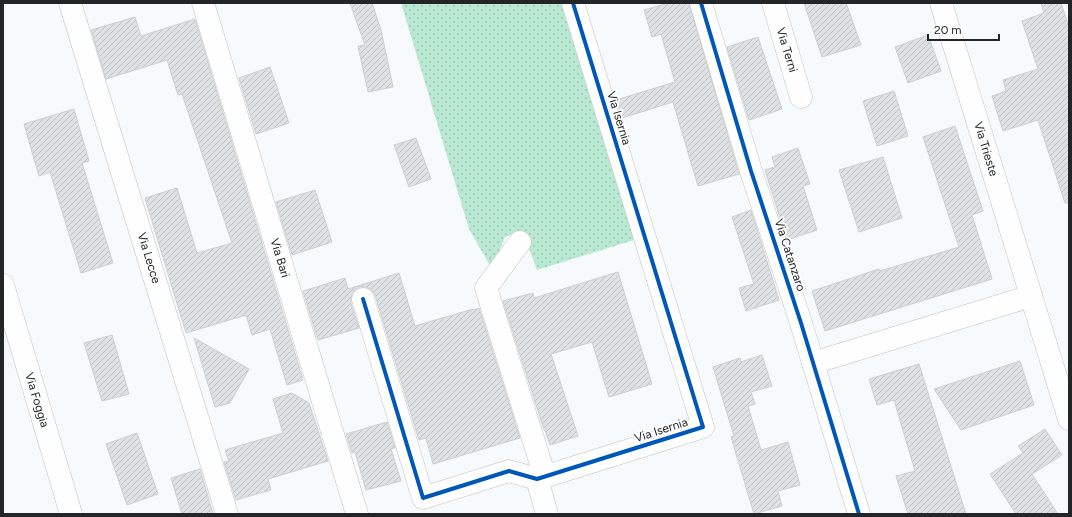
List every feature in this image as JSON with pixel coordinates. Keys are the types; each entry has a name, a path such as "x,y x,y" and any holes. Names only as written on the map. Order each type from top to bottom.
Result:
{"street":[{"name":"Via Lecce","path":"70,3 227,514"},
{"name":"Via Bari","path":"203,3 357,514"},
{"name":"Via Isernia","path":"541,478 703,427 573,3"},
{"name":"Via Catanzaro","path":"701,3 752,171 813,363 858,514"},
{"name":"Via Terni","path":"773,3 801,97"},
{"name":"Via Trieste","path":"941,3 1069,419"},
{"path":"520,242 486,288 541,478 547,514"},
{"name":"Via Foggia","path":"3,285 71,514"},
{"path":"813,363 1031,296"},
{"path":"363,299 423,498 509,471 541,478"}],"green space":[{"path":"401,3 561,3 634,240 537,270 523,231 505,237 492,269 469,229"}],"building":[{"path":"350,3 372,3 381,30 393,87 368,92 358,46 365,45"},
{"path":"669,3 689,3 739,174 698,186 673,102 622,118 616,100 675,82 661,34 652,37 644,10"},
{"path":"804,3 846,3 861,45 822,57"},
{"path":"1041,3 1061,3 1069,27 1069,203 1065,203 1038,120 1003,131 992,96 1006,91 1003,80 1038,69 1022,21 1044,13"},
{"path":"135,17 141,36 195,19 303,380 287,385 270,329 252,335 246,315 186,333 145,198 177,188 197,253 232,243 182,94 178,95 167,60 106,79 91,30"},
{"path":"928,35 941,71 908,83 895,47"},
{"path":"758,37 782,109 749,120 727,47"},
{"path":"270,67 289,123 256,134 239,78"},
{"path":"894,91 908,136 877,146 863,101"},
{"path":"74,109 89,161 82,163 113,263 81,273 50,172 39,176 24,124"},
{"path":"955,126 983,211 972,215 992,279 825,331 812,291 879,269 880,271 959,247 923,137"},
{"path":"416,138 431,179 409,187 394,145"},
{"path":"798,148 810,184 803,186 817,230 787,240 765,170 775,167 772,157"},
{"path":"883,157 902,218 859,232 839,170"},
{"path":"315,190 332,242 292,255 276,202"},
{"path":"751,210 779,300 746,311 739,288 754,284 732,217"},
{"path":"618,272 652,384 609,397 592,342 551,354 578,436 550,445 503,301 533,293 534,298"},
{"path":"399,273 415,326 479,308 520,438 433,464 426,438 419,440 375,295 372,290 366,287 359,287 354,291 351,297 351,303 359,328 318,340 303,291 345,278 348,289"},
{"path":"112,335 129,394 102,401 84,343"},
{"path":"194,338 249,369 230,403 215,407"},
{"path":"762,355 772,386 751,392 755,404 748,406 761,450 788,442 800,485 778,491 782,506 754,514 731,437 734,436 713,367 740,358 741,362"},
{"path":"1020,361 1034,405 961,430 934,389"},
{"path":"919,364 966,514 908,514 896,476 915,471 894,400 877,405 869,379"},
{"path":"292,393 309,403 328,461 268,479 271,490 236,500 224,462 229,461 225,450 283,433 273,399"},
{"path":"387,422 395,448 391,449 401,481 366,490 355,452 352,453 346,434"},
{"path":"1045,429 1062,455 1032,474 1058,514 1016,514 990,474 1023,453 1018,446"},
{"path":"137,433 158,494 127,505 106,444"},
{"path":"200,469 213,514 182,514 171,478"}],"cycle path":[{"path":"363,299 423,498 509,471 537,479 703,427 573,3"},
{"path":"701,3 751,171 801,323 859,514"}]}
